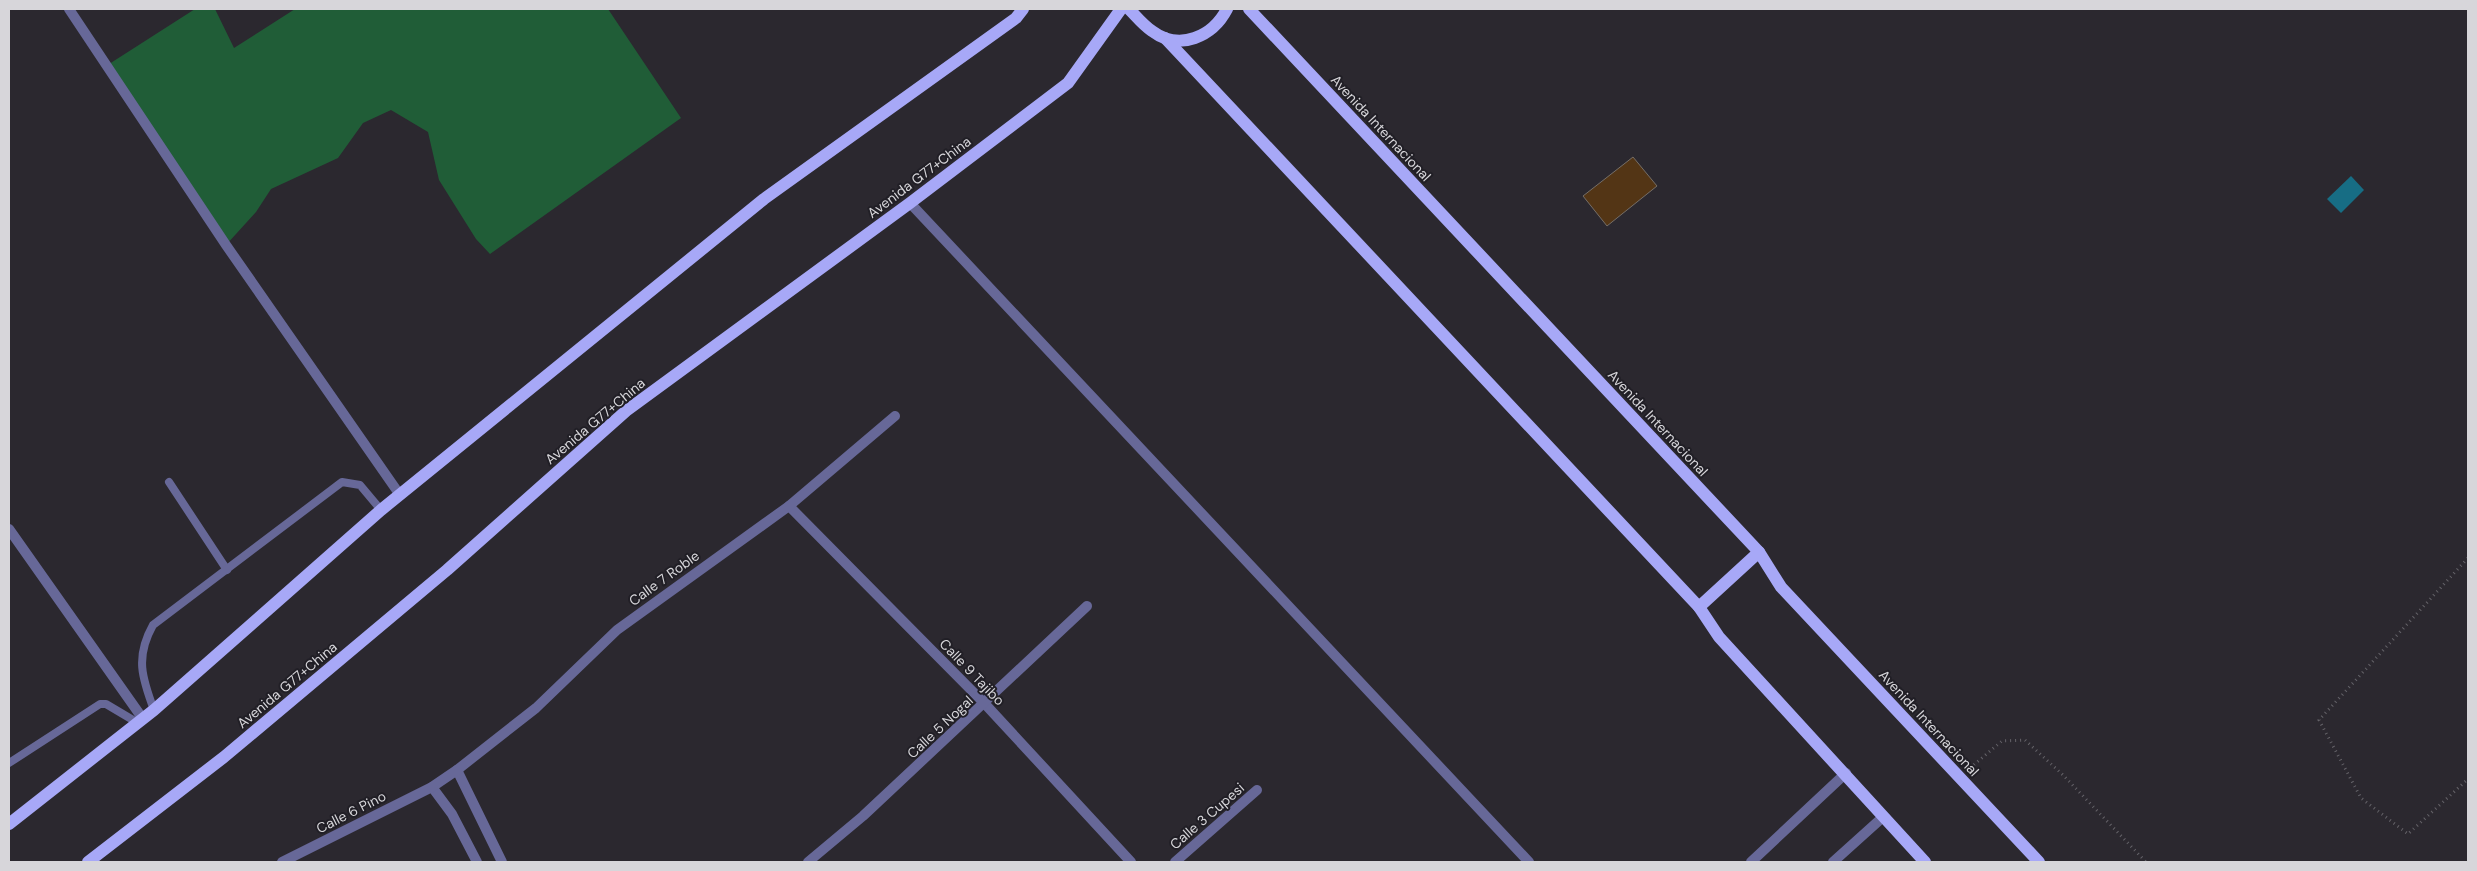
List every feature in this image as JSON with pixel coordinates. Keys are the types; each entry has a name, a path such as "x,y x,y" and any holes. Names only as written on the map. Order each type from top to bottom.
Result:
{"main road":[{"path":"9,824 141,721 382,510 764,198 1016,18 1023,9"},
{"name":"Avenida G77+China","path":"88,862 224,757 439,577 626,411 910,203 1068,83 1121,9"},
{"path":"1129,9 1152,32 1165,38 1187,40 1208,33 1221,21 1227,9"},
{"name":"Avenida Internacional","path":"1248,9 1759,552 1781,586 2039,862"},
{"path":"1165,38 1699,607 1719,637 1846,773 1883,817 1925,862"},
{"path":"1699,607 1759,552"}],"street":[{"path":"69,9 226,245 400,495"},
{"path":"910,203 1529,862"},
{"name":"Calle 7 Roble","path":"432,787 457,770 536,708 617,630 789,506 895,416"},
{"name":"Calle 9 Tajibo","path":"789,506 985,704 1131,862"},
{"path":"9,529 141,721"},
{"name":"Calle 5 Nogal","path":"808,862 863,816 985,704 1086,606"},
{"path":"457,770 502,862"},
{"path":"1751,862 1846,773"},
{"path":"432,787 452,814 477,862"},
{"name":"Calle 6 Pino","path":"282,862 432,787"},
{"name":"Calle 3 Cupesi","path":"1175,862 1257,790"},
{"path":"1833,862 1883,817"}],"lane":[{"path":"169,482 227,570"},
{"path":"154,710 142,678 143,647 153,625 342,482 360,485 382,510"},
{"path":"9,763 100,704 106,704 141,721"}],"path":[{"path":"2468,558 2319,720 2361,798 2408,834 2468,779"},
{"path":"1959,777 2002,741 2025,740 2063,775 2146,862"}],"green space":[{"path":"195,9 215,9 234,48 295,9 608,9 681,118 490,254 476,239 439,180 428,132 391,110 363,123 338,158 271,189 256,212 226,245 106,66"}],"water":[{"path":"2351,176 2364,190 2341,213 2327,199"}],"building":[{"path":"1633,157 1657,186 1607,226 1583,196"}]}
